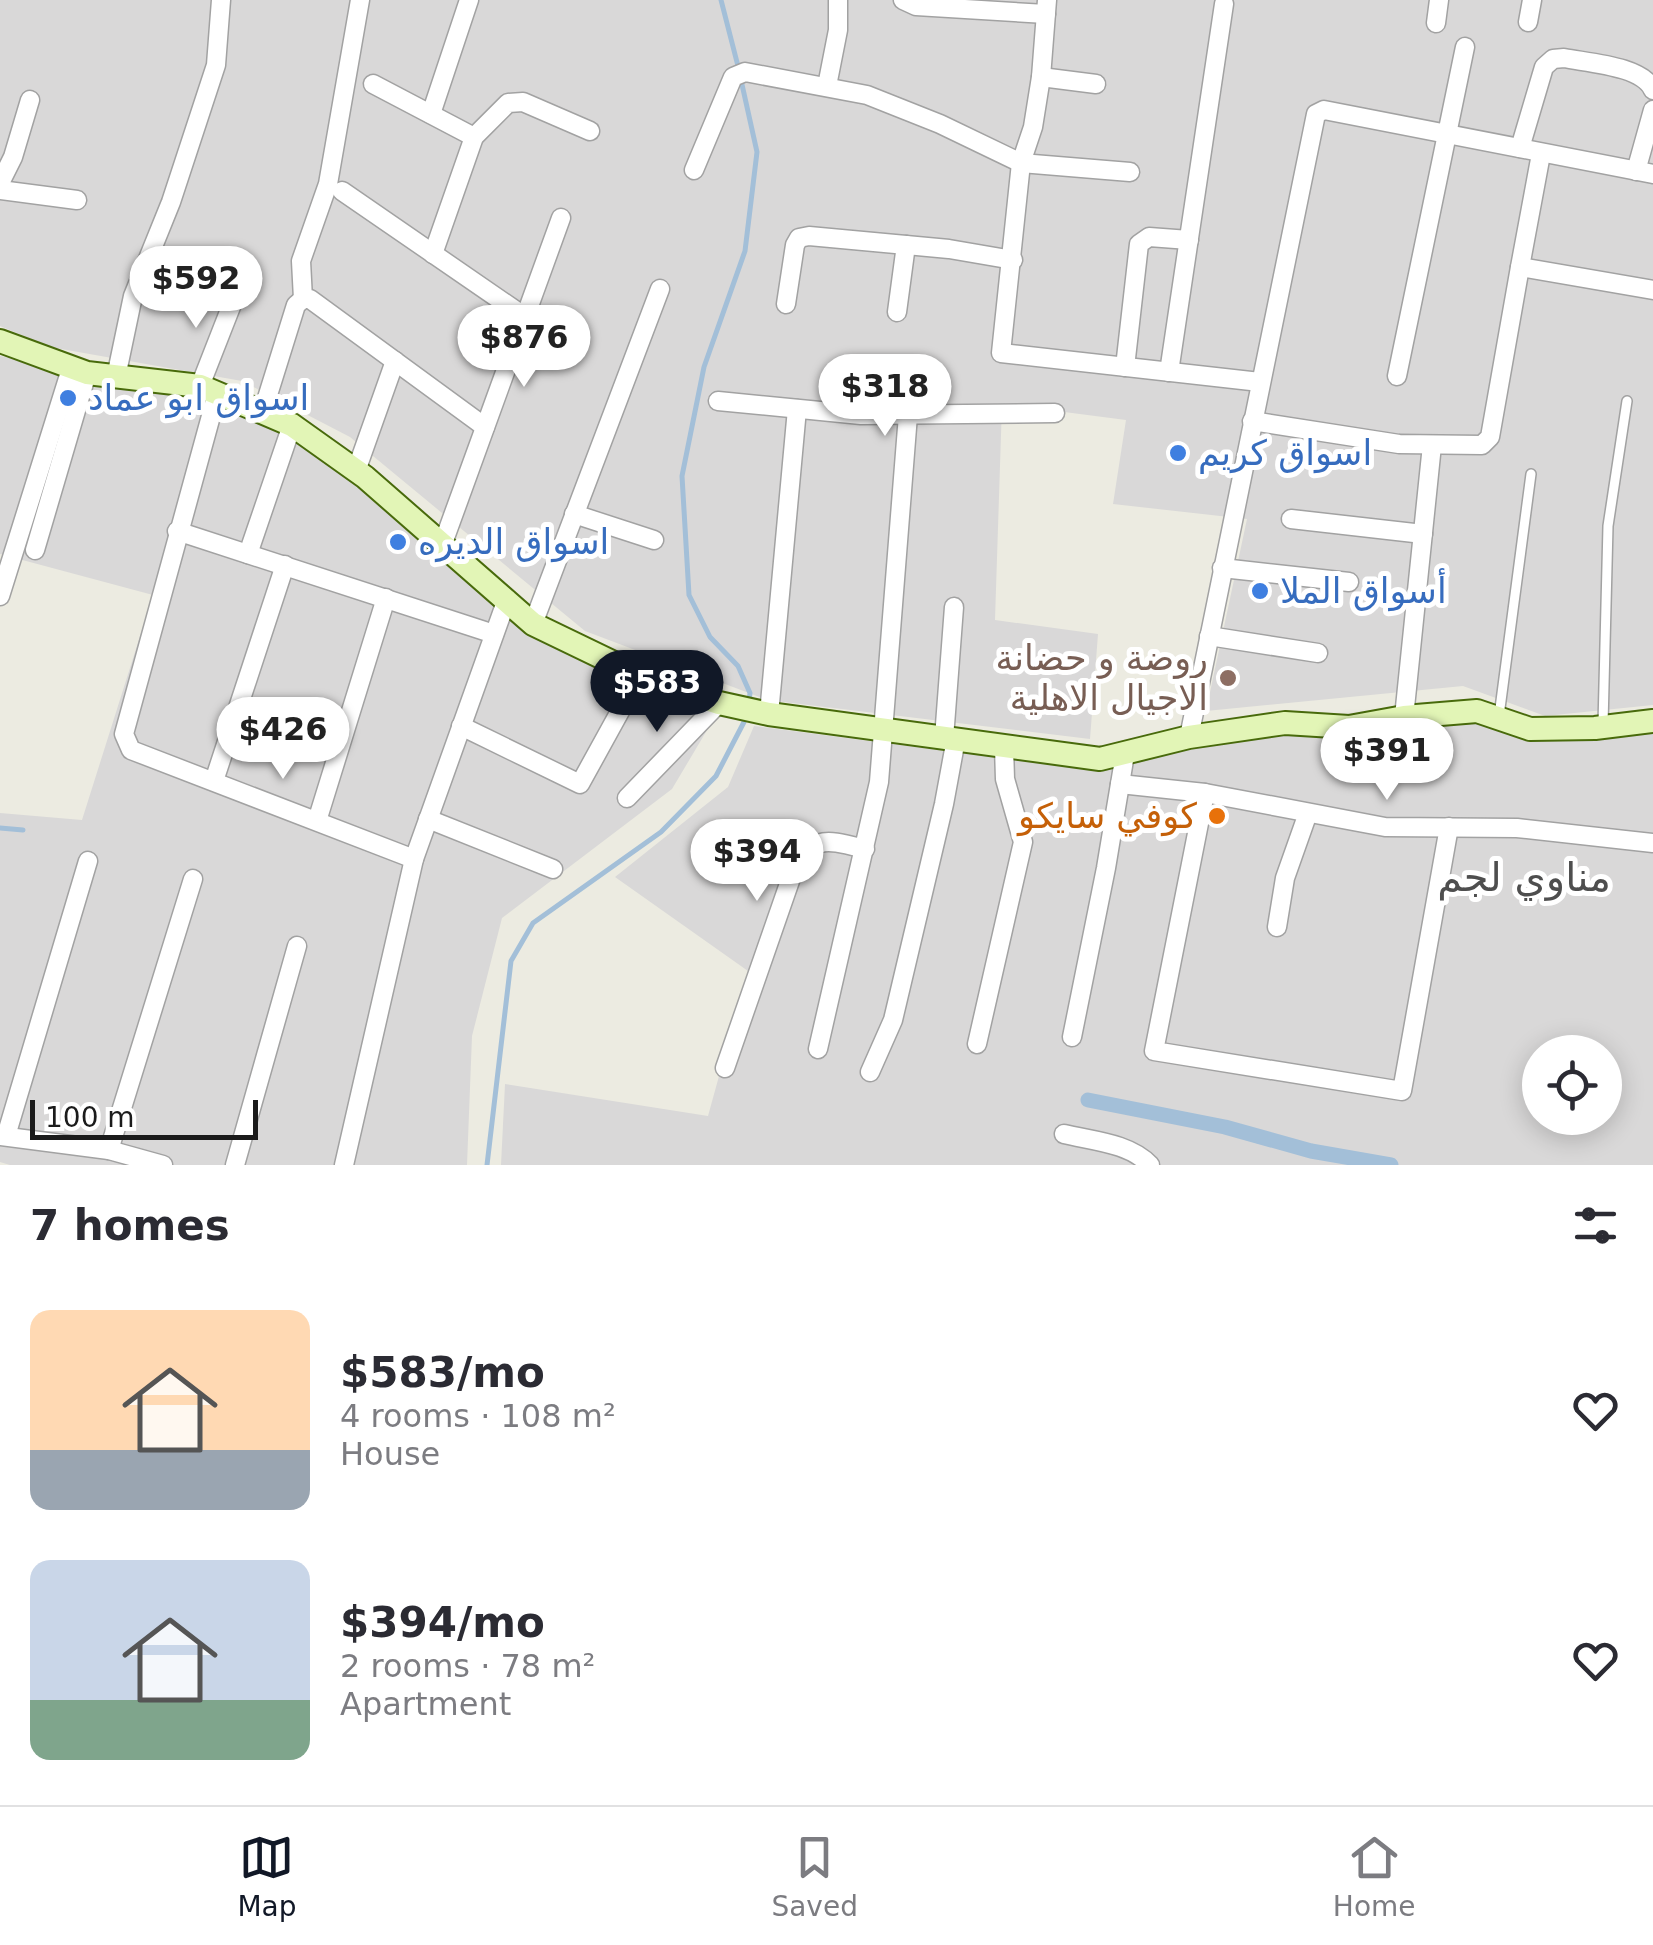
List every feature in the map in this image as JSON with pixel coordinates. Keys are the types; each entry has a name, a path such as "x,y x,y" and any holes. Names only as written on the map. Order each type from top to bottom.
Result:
{"street":[{"path":"116,378 133,296 171,202 216,64 220,0"},
{"path":"262,414 296,306 302,299 301,261 328,184 360,0"},
{"path":"431,114 469,0"},
{"path":"827,86 838,30 838,0"},
{"path":"903,0 916,6 1046,7 1033,127 1021,163 1001,353 1260,382"},
{"path":"1436,23 1439,0"},
{"path":"1528,22 1532,0"},
{"path":"1170,372 1224,4"},
{"path":"1397,376 1465,48"},
{"path":"1520,148 1544,67 1553,59 1639,73 1653,90"},
{"path":"694,170 739,75 827,86 896,105 1021,163 1130,172"},
{"path":"1041,76 1096,84"},
{"path":"373,84 474,136"},
{"path":"30,100 13,158 0,186 77,200"},
{"path":"433,254 474,136 508,103 523,102 590,130"},
{"path":"1189,737 1316,114 1324,110 1644,172 1653,110"},
{"path":"1252,420 1399,444 1482,445 1490,437 1541,154"},
{"path":"342,191 525,317"},
{"path":"442,546 561,218"},
{"path":"786,304 794,245 809,236 1012,260"},
{"path":"1125,367 1139,244 1150,236 1189,240"},
{"path":"898,312 906,245"},
{"path":"1520,266 1653,290"},
{"path":"533,624 660,289"},
{"path":"236,294 124,734 131,750 414,859"},
{"path":"302,299 310,299 485,427"},
{"path":"0,340 79,371 209,390 292,425 356,471 533,624 640,676 719,703 770,714 1100,759 1189,737 1285,723 1350,726 1476,711 1530,729 1653,721"},
{"path":"356,471 395,362"},
{"path":"34,550 79,371"},
{"path":"0,596 79,371"},
{"path":"718,400 860,415 1055,413"},
{"path":"770,714 797,408"},
{"path":"818,1049 878,782 908,415"},
{"path":"248,554 292,425"},
{"path":"1404,717 1432,445"},
{"path":"574,514 654,540"},
{"path":"1292,518 1423,534"},
{"path":"177,531 494,634"},
{"path":"214,781 285,565"},
{"path":"1222,568 1349,582"},
{"path":"317,820 386,598"},
{"path":"344,1165 414,859 507,599"},
{"path":"870,1072 893,1020 944,804 954,607"},
{"path":"1209,636 1318,653"},
{"path":"461,726 580,784 640,676"},
{"path":"628,798 719,703"},
{"path":"977,1044 1024,842 1005,779 1004,748"},
{"path":"1072,1037 1125,754"},
{"path":"1120,784 1205,793 1385,827 1517,828 1653,843"},
{"path":"1205,793 1154,1051 1402,1090 1449,828"},
{"path":"1277,926 1285,878 1308,813"},
{"path":"428,819 553,870"},
{"path":"725,1068 804,852 824,840 866,849"},
{"path":"88,860 3,1136 109,1150 163,1165"},
{"path":"109,1150 193,880"},
{"path":"236,1165 297,946"},
{"path":"1064,1134 1122,1148 1138,1154 1150,1165"}],"lane":[{"path":"1603,727 1608,526 1628,400"},
{"path":"1498,718 1532,474"}],"shaded area":[{"path":"0,0 1653,0 1653,705 1545,716 1463,686 1206,711 1247,519 1113,504 1126,420 1002,404 995,620 1098,634 1090,739 767,700 585,631 350,437 242,381 50,347 0,326"},
{"path":"0,356 243,405 351,463 571,654 719,710 672,789 502,918 472,1036 467,1165 0,1162 0,813 82,820 153,595 0,554"},
{"path":"1450,713 1528,737 1653,724 1653,1165 501,1165 505,1084 708,1116 748,971 615,877 728,787 754,726 961,753 1109,763 1266,727"}],"waterway":[{"path":"721,0 739,70"},
{"path":"741,80 757,152 745,251 704,367 682,476 689,595 710,637 738,666 750,693 749,702"},
{"path":"487,1165 511,961 533,923 661,832 716,776 744,722"},
{"path":"0,828 23,830"},
{"path":"1088,1100 1225,1127 1311,1151 1391,1165"}],"place":[{"name":"اسواق ابو عماد","path":"68,398"},
{"name":"اسواق كريم","path":"1178,453"},
{"name":"اسواق الديره","path":"398,542"},
{"name":"أسواق الملا","path":"1260,591"},
{"name":"روضة و حضانة الاجيال الاهلية","path":"1228,678"},
{"name":"كوفي سايكو","path":"1217,816"}],"district":[{"name":"مناوي لجم","path":"1524,877"}]}
